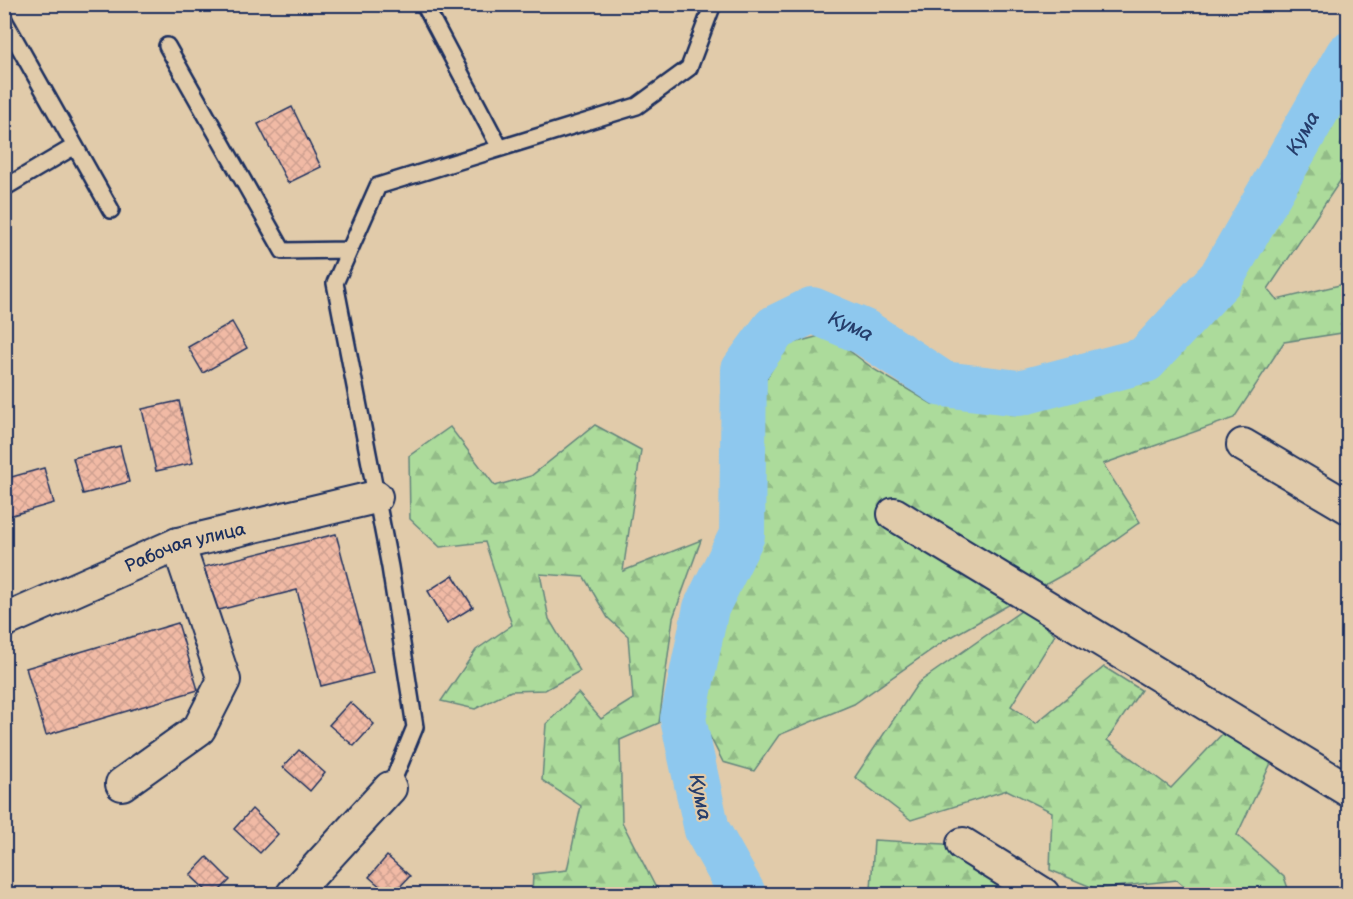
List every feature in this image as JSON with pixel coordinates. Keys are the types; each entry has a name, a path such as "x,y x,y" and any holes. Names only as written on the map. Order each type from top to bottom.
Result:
{"street":[{"path":"1244,445 1348,507"},
{"name":"Рабочая улица","path":"4,621 178,544 376,497"},
{"path":"894,514 1348,790"},
{"path":"122,784 199,729 224,680 178,544"},
{"path":"294,894 390,788"},
{"path":"963,844 1043,894"}],"lane":[{"path":"424,4 501,148"},
{"path":"390,788 415,727 390,567 334,283 378,186 637,106 689,68 713,4"},
{"path":"4,20 111,210"},
{"path":"167,46 283,251 349,250"},
{"path":"4,188 75,147"}],"green space":[{"path":"1348,102 1348,169 1268,289 1277,300 1348,283 1348,332 1284,342 1234,418 1103,464 1140,522 1075,568 944,641 854,704 779,735 754,771 723,762 700,717 728,602 759,547 759,392 786,345 827,334 875,370 932,404 1010,412 1154,373 1239,282"},
{"path":"595,425 641,450 623,571 701,540 673,618 659,723 620,740 622,822 655,886 668,894 532,894 533,874 567,870 581,806 542,780 546,724 578,693 601,719 633,699 628,636 608,618 584,577 540,574 549,619 580,671 545,690 511,691 475,709 441,701 476,650 512,625 485,542 440,547 410,519 409,456 450,427 495,486 531,476"},
{"path":"1024,609 1055,635 1011,706 1036,723 1104,667 1141,690 1107,740 1171,788 1224,732 1271,763 1237,835 1284,877 1290,894 1194,894 1177,880 1096,889 1050,870 1052,812 1007,790 911,820 855,777 918,683"},
{"path":"874,840 944,844 1025,894 872,894"}],"building":[{"path":"292,107 321,167 288,183 258,124"},
{"path":"232,322 247,348 203,373 188,347"},
{"path":"179,401 193,463 156,471 142,409"},
{"path":"120,446 129,482 83,494 73,458"},
{"path":"44,468 54,503 9,516 4,499 4,479"},
{"path":"336,534 373,673 321,686 297,590 215,611 204,567"},
{"path":"453,575 473,607 447,623 428,591"},
{"path":"178,623 198,690 46,735 26,668"},
{"path":"350,702 374,724 354,746 329,725"},
{"path":"299,750 325,773 310,791 283,767"},
{"path":"252,809 278,834 260,853 234,829"},
{"path":"387,856 410,876 393,894 389,894 369,877"},
{"path":"207,857 230,880 216,894 210,894 190,875"}],"waterway":[{"name":"Кума","path":"743,894 707,830 683,719 706,608 742,535 744,370 775,328 812,310 864,332 943,384 1019,393 1145,360 1221,278 1348,55"}]}
